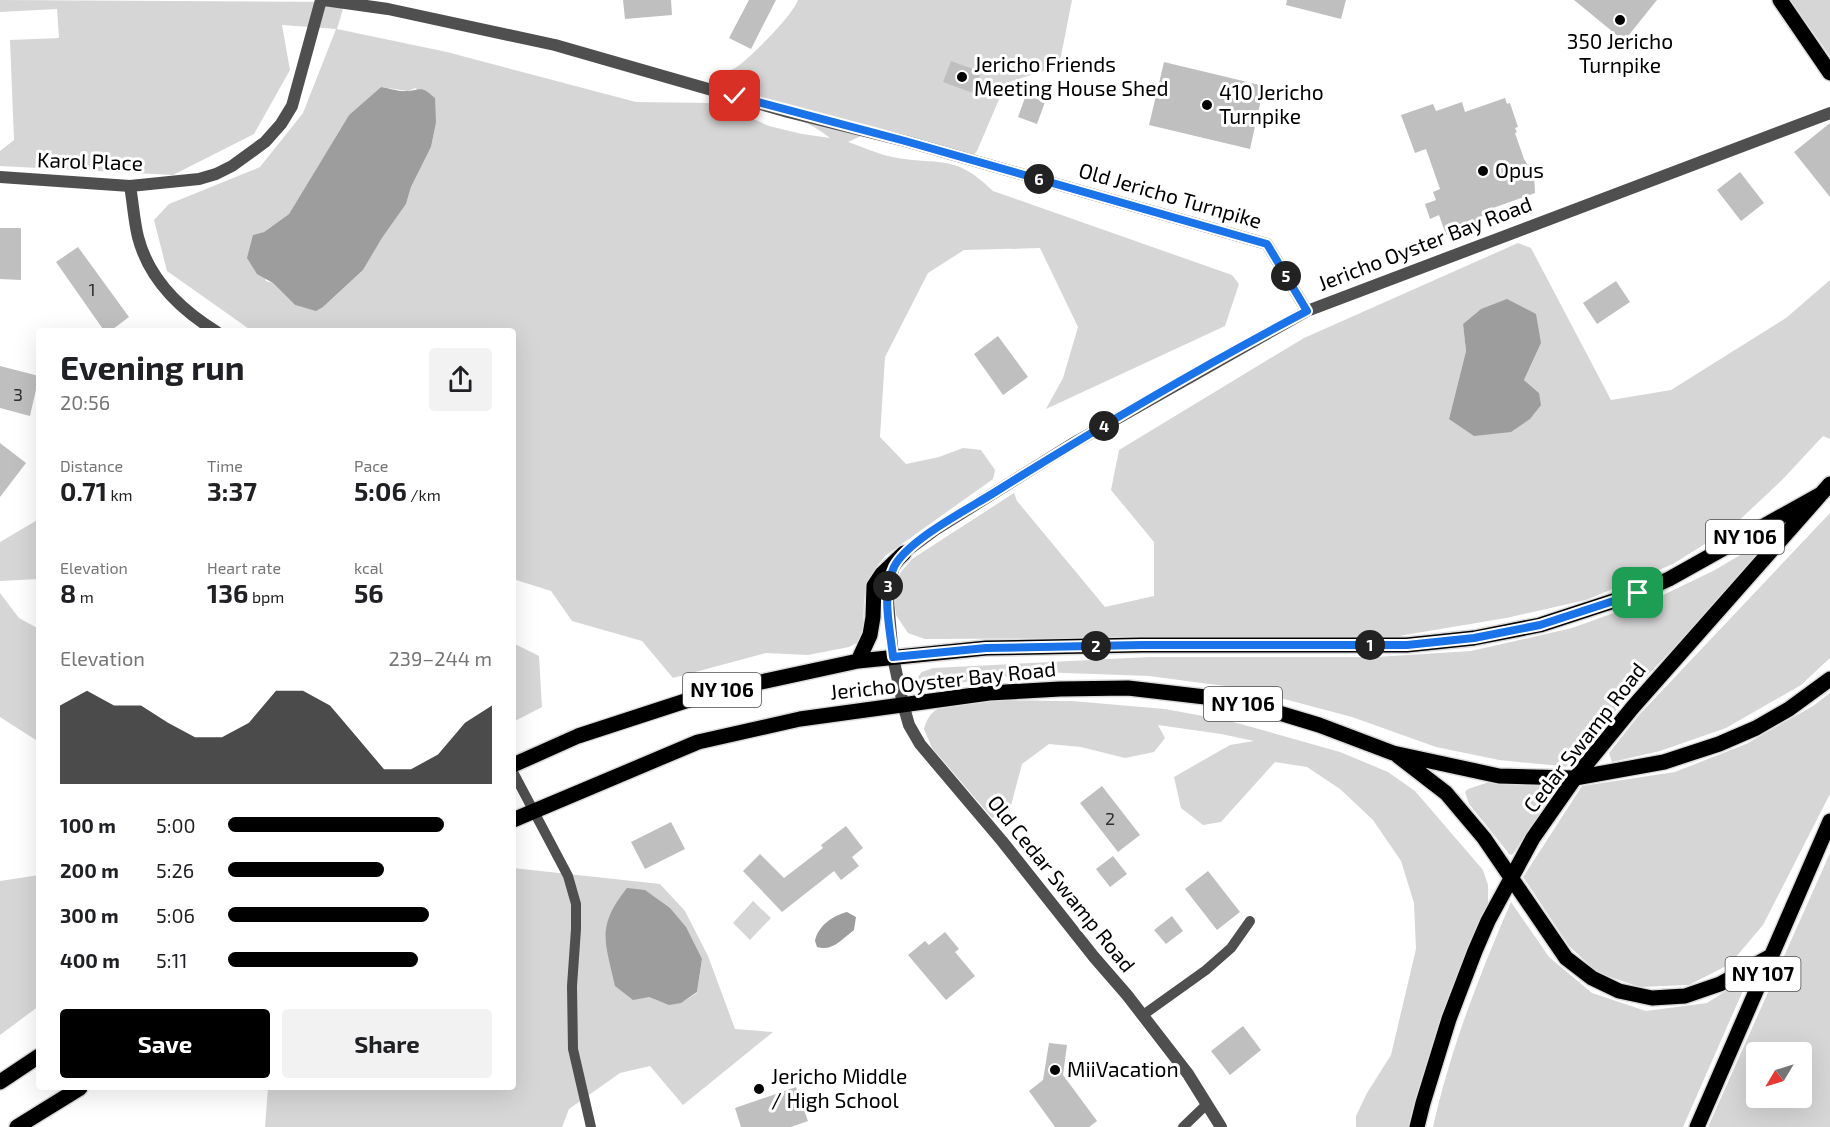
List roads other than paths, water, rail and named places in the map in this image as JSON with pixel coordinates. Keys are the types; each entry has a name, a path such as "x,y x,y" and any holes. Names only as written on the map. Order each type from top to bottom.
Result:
{"main road":[{"path":"1780,0 1830,73"},
{"name":"Jericho Oyster Bay Road","path":"516,764 578,736 710,693 858,661 986,648 1141,645 1407,645 1474,638 1540,625 1638,593 1670,579 1825,489"},
{"name":"Cedar Swamp Road","path":"1417,1127 1449,1019 1488,921 1533,838 1575,778 1633,707 1825,489"},
{"path":"858,661 872,626 874,586 882,574 904,553"},
{"name":"Jericho Oyster Bay Road","path":"516,818 698,742 800,719 989,693 1128,688 1214,698 1256,706 1319,725 1393,753 1499,776 1575,778 1664,762 1719,744 1756,728 1788,709 1830,679"},
{"path":"1393,753 1446,793 1484,838 1566,958 1592,978 1619,991 1652,998 1685,996 1720,984 1771,956"},
{"name":"NY 107","path":"1697,1127 1830,821"},
{"path":"0,1082 36,1058"},
{"path":"18,1127 77,1090"}],"street":[{"name":"Karol Place","path":"0,177 130,186 199,179 216,174 249,155 265,142 281,124 292,106 322,0"},
{"name":"Old Jericho Turnpike","path":"322,0 388,9 555,45 788,112 925,147 1267,244 1307,311"},
{"name":"Jericho Oyster Bay Road","path":"893,657 886,590 894,567 904,553 935,530 1072,444 1307,311 1830,113"},
{"path":"130,186 138,238 156,278 184,308 212,328"},
{"name":"Old Cedar Swamp Road","path":"893,657 909,724 920,744 1143,1015 1188,1074 1221,1127"}],"lane":[{"path":"516,778 568,876 576,904 572,986 573,1049 591,1127"},
{"path":"1143,1015 1206,970 1231,948 1250,921"},
{"path":"1183,1127 1207,1104"}],"place":[{"name":"350 Jericho Turnpike","path":"1620,20"},
{"name":"Jericho Friends Meeting House Shed","path":"962,77"},
{"name":"410 Jericho Turnpike","path":"1207,105"},
{"name":"Opus","path":"1483,171"},
{"name":"MiiVacation","path":"1055,1070"},
{"name":"Jericho Middle / High School","path":"759,1089"}]}
